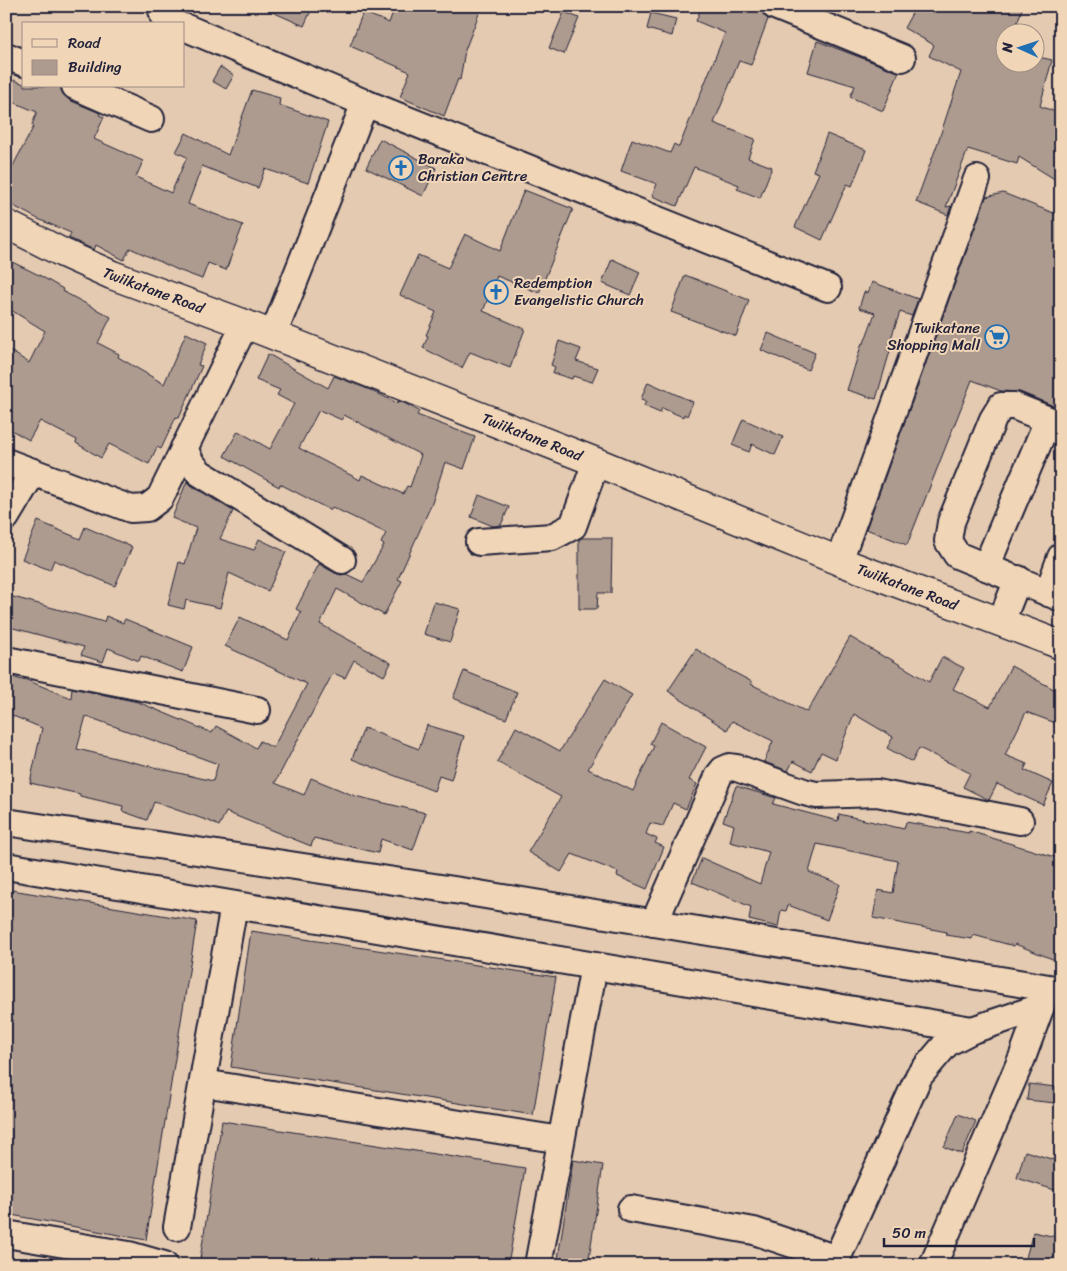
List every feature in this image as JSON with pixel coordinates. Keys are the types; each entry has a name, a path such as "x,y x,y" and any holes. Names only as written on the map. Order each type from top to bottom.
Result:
{"main road":[{"name":"Twiikatane Road","path":"6,224 88,265 273,335 596,462 839,561 1061,644"}],"street":[{"path":"161,6 164,18 172,22"},
{"path":"775,6 902,58"},
{"path":"185,27 365,103 828,288"},
{"path":"6,56 22,62"},
{"path":"80,88 151,119"},
{"path":"273,335 365,103"},
{"path":"839,561 977,179"},
{"path":"6,462 131,509 147,508 160,498 244,324"},
{"path":"986,567 1054,422 1014,406 1001,406 986,436 951,522 948,541 957,556 1054,595 1061,557"},
{"path":"184,448 190,463 200,473 342,560"},
{"path":"479,542 552,537 573,526 596,462"},
{"path":"6,517 33,472"},
{"path":"1002,622 1018,579"},
{"path":"6,660 257,710"},
{"path":"654,923 719,775 730,767 816,795 877,793 1020,821"},
{"path":"6,822 467,892 654,923 1050,995"},
{"path":"6,866 972,1030"},
{"path":"178,1227 234,905"},
{"path":"538,1265 594,966"},
{"path":"631,1209 754,1231 836,1262 919,1076 947,1043 1050,995"},
{"path":"933,1265 1050,995"},
{"path":"203,1083 561,1140"},
{"path":"6,1234 129,1260 164,1265"}],"building":[{"path":"259,6 313,6 304,26"},
{"path":"395,6 482,6 465,50 460,80 458,79 444,116 400,97 410,72 350,46 363,12 389,23"},
{"path":"702,6 746,6 762,12 768,19 751,65 739,61 714,123 755,139 748,158 772,167 760,198 737,189 739,185 694,167 677,206 652,196 657,184 621,171 632,139 670,153 674,144 679,147 725,33 696,21"},
{"path":"916,6 1023,6 1017,22 994,22 994,72 1044,72 1044,58 1052,60 1040,106 1061,114 1061,183 1019,157 1017,164 968,149 946,207 951,206 948,215 916,202 961,72 929,56 934,45 904,28"},
{"path":"564,12 579,18 564,54 549,48"},
{"path":"651,13 676,19 672,36 647,29"},
{"path":"817,41 899,72 883,111 850,97 855,86 808,72"},
{"path":"220,67 234,75 226,89 212,81"},
{"path":"14,80 22,83 22,88 61,88 63,94 69,100 100,113 99,115 104,117 94,139 143,161 136,177 171,193 187,157 176,152 186,133 228,155 252,90 280,98 279,105 328,122 308,183 265,169 258,188 202,166 188,204 243,225 226,270 208,263 202,279 130,248 124,260 96,245 94,250 69,238 71,233 38,219 6,202 6,179 34,126 32,125 37,112 6,99"},
{"path":"827,134 866,150 852,186 847,184 822,240 795,227 819,173 813,171"},
{"name":"Baraka Christian Centre","path":"380,139 436,168 423,196 366,168"},
{"path":"524,190 573,209 539,293 497,276 483,311 525,329 510,368 470,352 462,368 423,348 428,336 426,335 436,312 400,295 418,255 448,268 465,234 500,251"},
{"name":"Twikatane Shopping Mall","path":"1003,193 1061,216 1061,409 1020,392 1001,391 972,380 907,545 866,529 986,197"},
{"path":"6,259 39,275 63,289 62,291 111,317 98,343 119,354 118,357 164,384 186,333 207,343 198,365 202,366 179,418 176,417 161,449 157,447 149,464 109,444 101,458 76,443 77,440 40,421 29,440 6,427 6,348 29,363 45,331 6,307"},
{"path":"612,259 640,272 630,295 602,283"},
{"path":"685,275 749,300 736,336 671,312"},
{"path":"872,282 918,299 912,316 900,312 887,350 890,351 876,399 847,390 862,343 864,343 875,313 859,308 864,292 868,293"},
{"path":"768,333 815,353 808,370 761,350"},
{"path":"559,341 581,349 576,361 598,368 592,382 573,376 572,379 553,373 555,367 551,365"},
{"path":"268,354 328,388 334,376 373,391 397,403 398,401 404,403 419,411 417,415 475,437 464,469 445,462 432,503 398,579 402,581 384,615 337,589 320,624 391,663 384,676 354,660 345,678 333,673 275,783 304,795 311,778 355,796 426,813 413,850 381,839 378,853 314,838 311,846 226,812 219,826 154,802 147,820 122,811 123,806 30,783 42,728 6,713 6,675 24,679 71,698 72,688 138,702 212,733 216,726 256,748 260,741 273,748 307,684 225,646 240,617 288,640 301,612 296,609 319,564 335,573 346,574 363,582 384,545 381,543 386,533 332,507 330,510 280,484 279,487 224,456 238,431 270,449 294,404 277,395 280,390 256,380","holes":["319,410 342,420 344,415 421,455 410,487 407,486 403,494 362,475 360,480 299,448","86,716 218,764 213,781 77,749"]},
{"path":"648,382 693,402 687,416 684,414 683,417 662,408 660,413 644,406 646,401 641,399"},
{"path":"743,419 783,437 775,455 752,444 749,452 732,445"},
{"path":"187,481 233,511 220,539 254,550 259,539 286,552 268,591 229,573 220,608 186,600 184,609 168,605 179,562 185,564 196,528 172,518"},
{"path":"479,495 509,507 501,525 493,526 471,517"},
{"path":"38,521 80,539 85,527 132,547 115,586 54,560 50,570 22,559"},
{"path":"581,538 612,538 611,593 598,593 597,609 579,609 579,540"},
{"path":"6,595 104,622 106,616 123,623 125,619 193,647 183,672 141,656 139,661 108,648 103,662 81,655 84,647 6,626"},
{"path":"434,602 460,609 450,642 424,634"},
{"path":"850,637 929,682 942,657 964,668 953,689 990,707 1011,666 1061,693 1061,725 1026,712 1005,755 1027,764 1024,770 1053,783 1043,805 997,784 989,800 963,787 970,773 919,748 912,762 887,748 893,737 854,714 836,759 821,752 812,771 793,761 788,771 764,762 773,741 732,721 727,730 668,691 696,649 752,682 751,684 807,712"},
{"path":"464,671 517,692 506,719 453,698"},
{"path":"605,679 632,695 588,769 633,791 654,746 650,744 661,722 706,747 689,780 697,784 686,809 673,803 663,826 650,823 646,834 657,839 655,843 664,847 647,889 617,876 618,872 572,854 561,872 528,852 561,797 497,762 516,727 560,751"},
{"path":"427,725 464,736 451,780 439,776 434,791 352,759 364,728 419,749"},
{"path":"736,786 776,798 773,804 838,821 839,814 904,829 906,822 969,833 969,831 1061,859 1061,947 1055,960 1015,944 1014,946 973,935 972,939 946,935 947,932 873,918 878,890 893,893 898,861 817,844 809,872 840,884 827,920 788,905 786,911 781,910 778,927 749,920 751,907 692,882 702,858 760,884 769,852 730,842 734,825 723,821"},
{"path":"6,889 197,921 146,1240 6,1214"},
{"path":"251,931 556,977 533,1115 231,1067"},
{"path":"1029,1084 1056,1087 1055,1103 1027,1100"},
{"path":"958,1114 976,1121 962,1154 944,1147"},
{"path":"222,1121 525,1168 508,1265 199,1265"},
{"path":"1025,1151 1061,1162 1061,1192 1017,1178"},
{"path":"573,1160 603,1165 588,1265 557,1265"},
{"path":"1033,1232 1061,1238 1061,1265 1024,1265"}],"place":[{"name":"Baraka Christian Centre","path":"401,168"},
{"name":"Redemption Evangelistic Church","path":"496,292"},
{"name":"Twikatane Shopping Mall","path":"997,337"}]}
